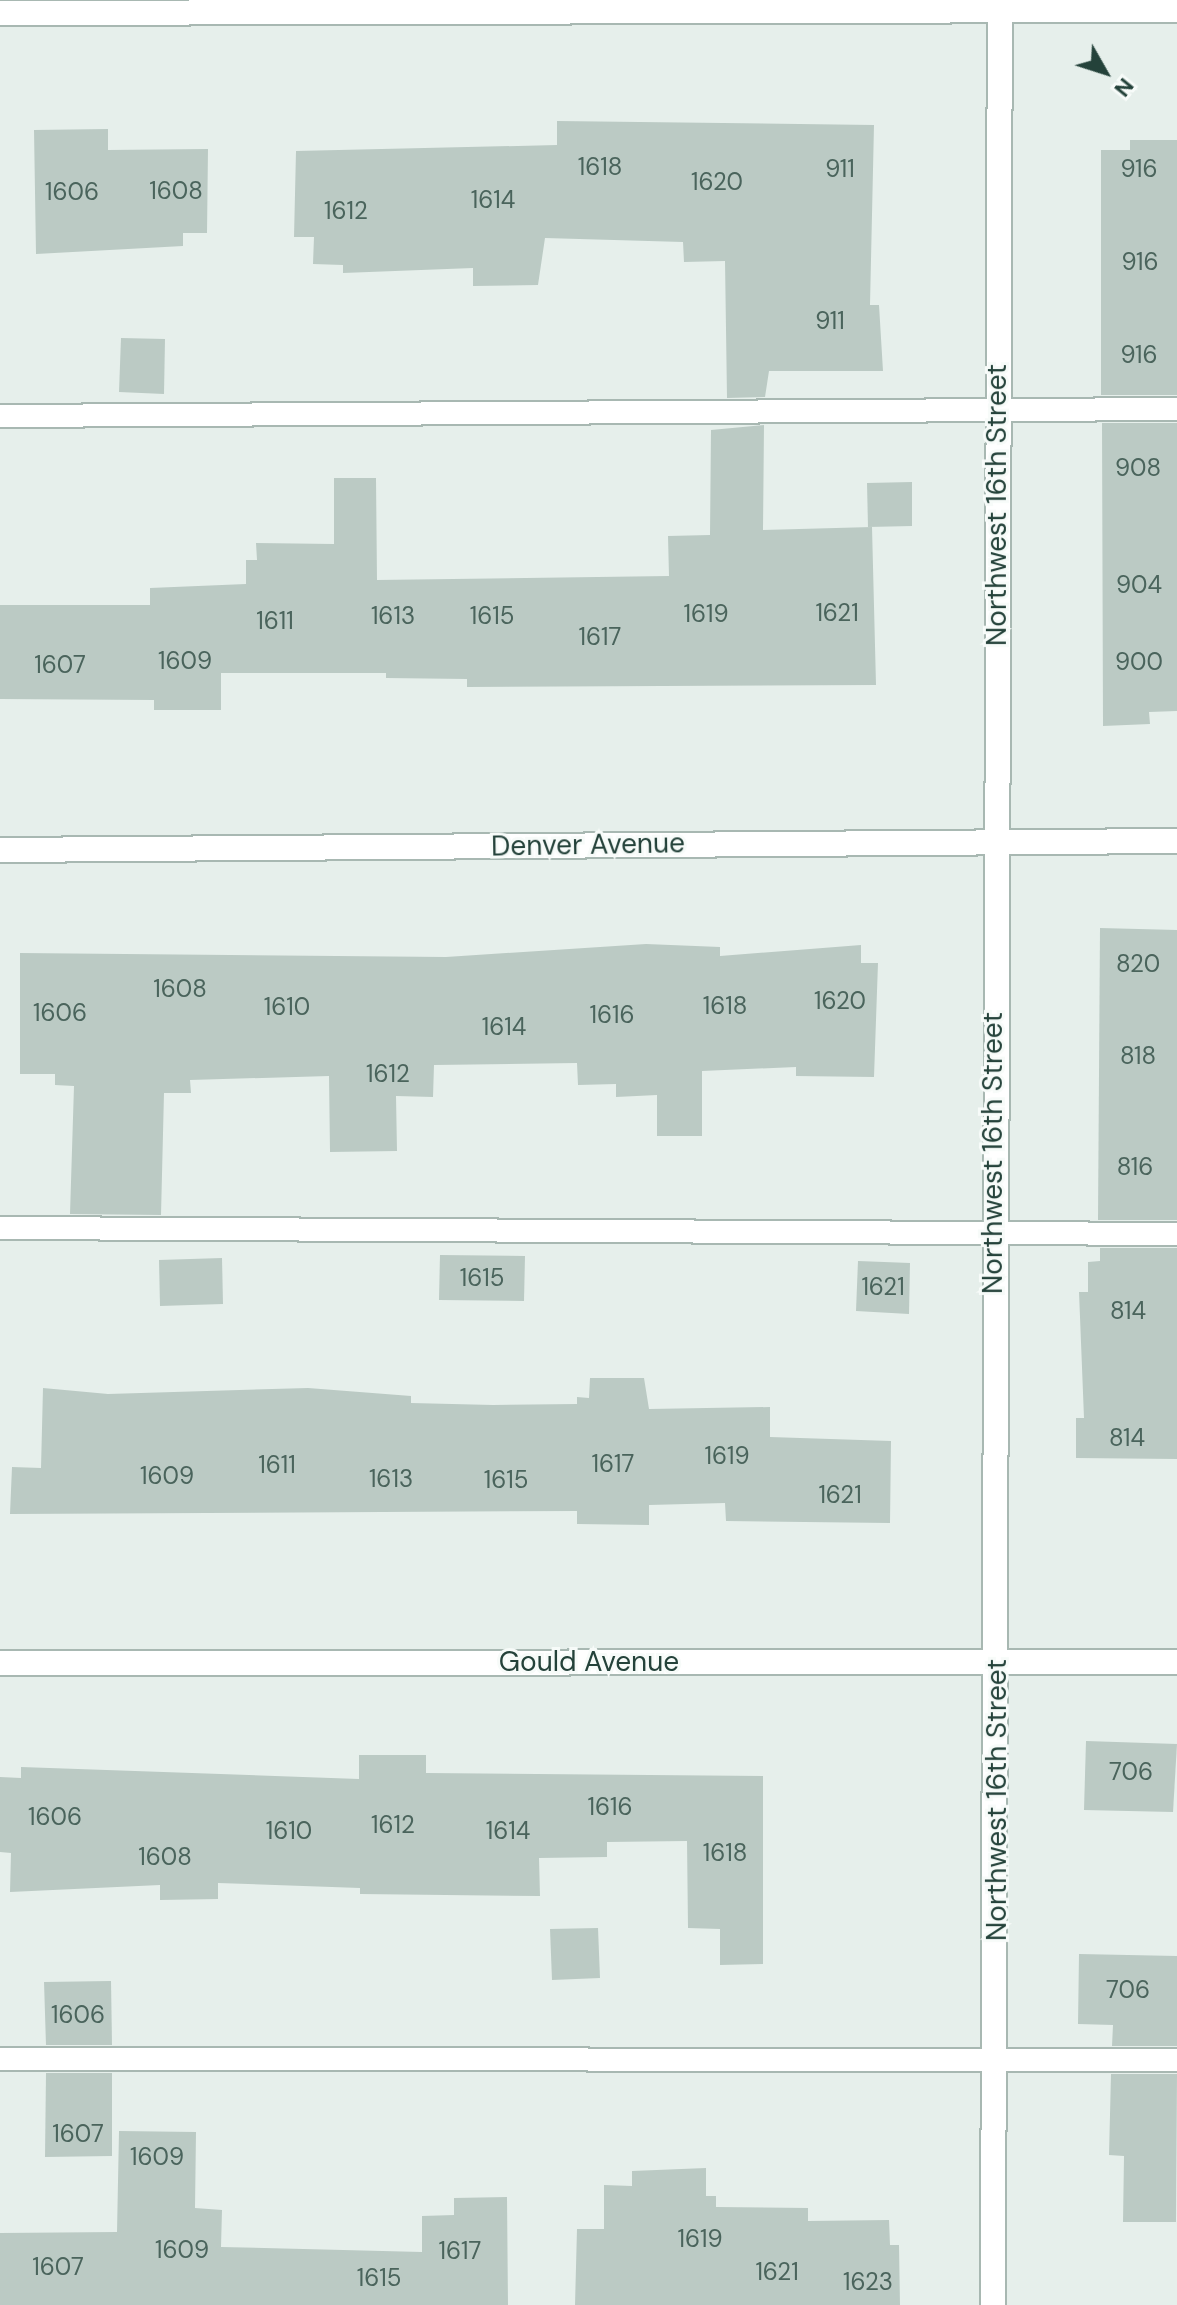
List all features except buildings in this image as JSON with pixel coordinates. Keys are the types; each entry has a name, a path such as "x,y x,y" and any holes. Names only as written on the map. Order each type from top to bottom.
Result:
{"street":[{"path":"0,13 585,6 1000,5 1177,10"},
{"name":"Northwest 16th Street","path":"993,2305 998,1662 992,1235 1000,5"},
{"name":"Denver Avenue","path":"0,850 1177,841"},
{"name":"Gould Avenue","path":"0,1663 1177,1662"}],"lane":[{"path":"0,416 1177,409"},
{"path":"0,1228 1177,1234"},
{"path":"0,2059 1177,2060"}]}
